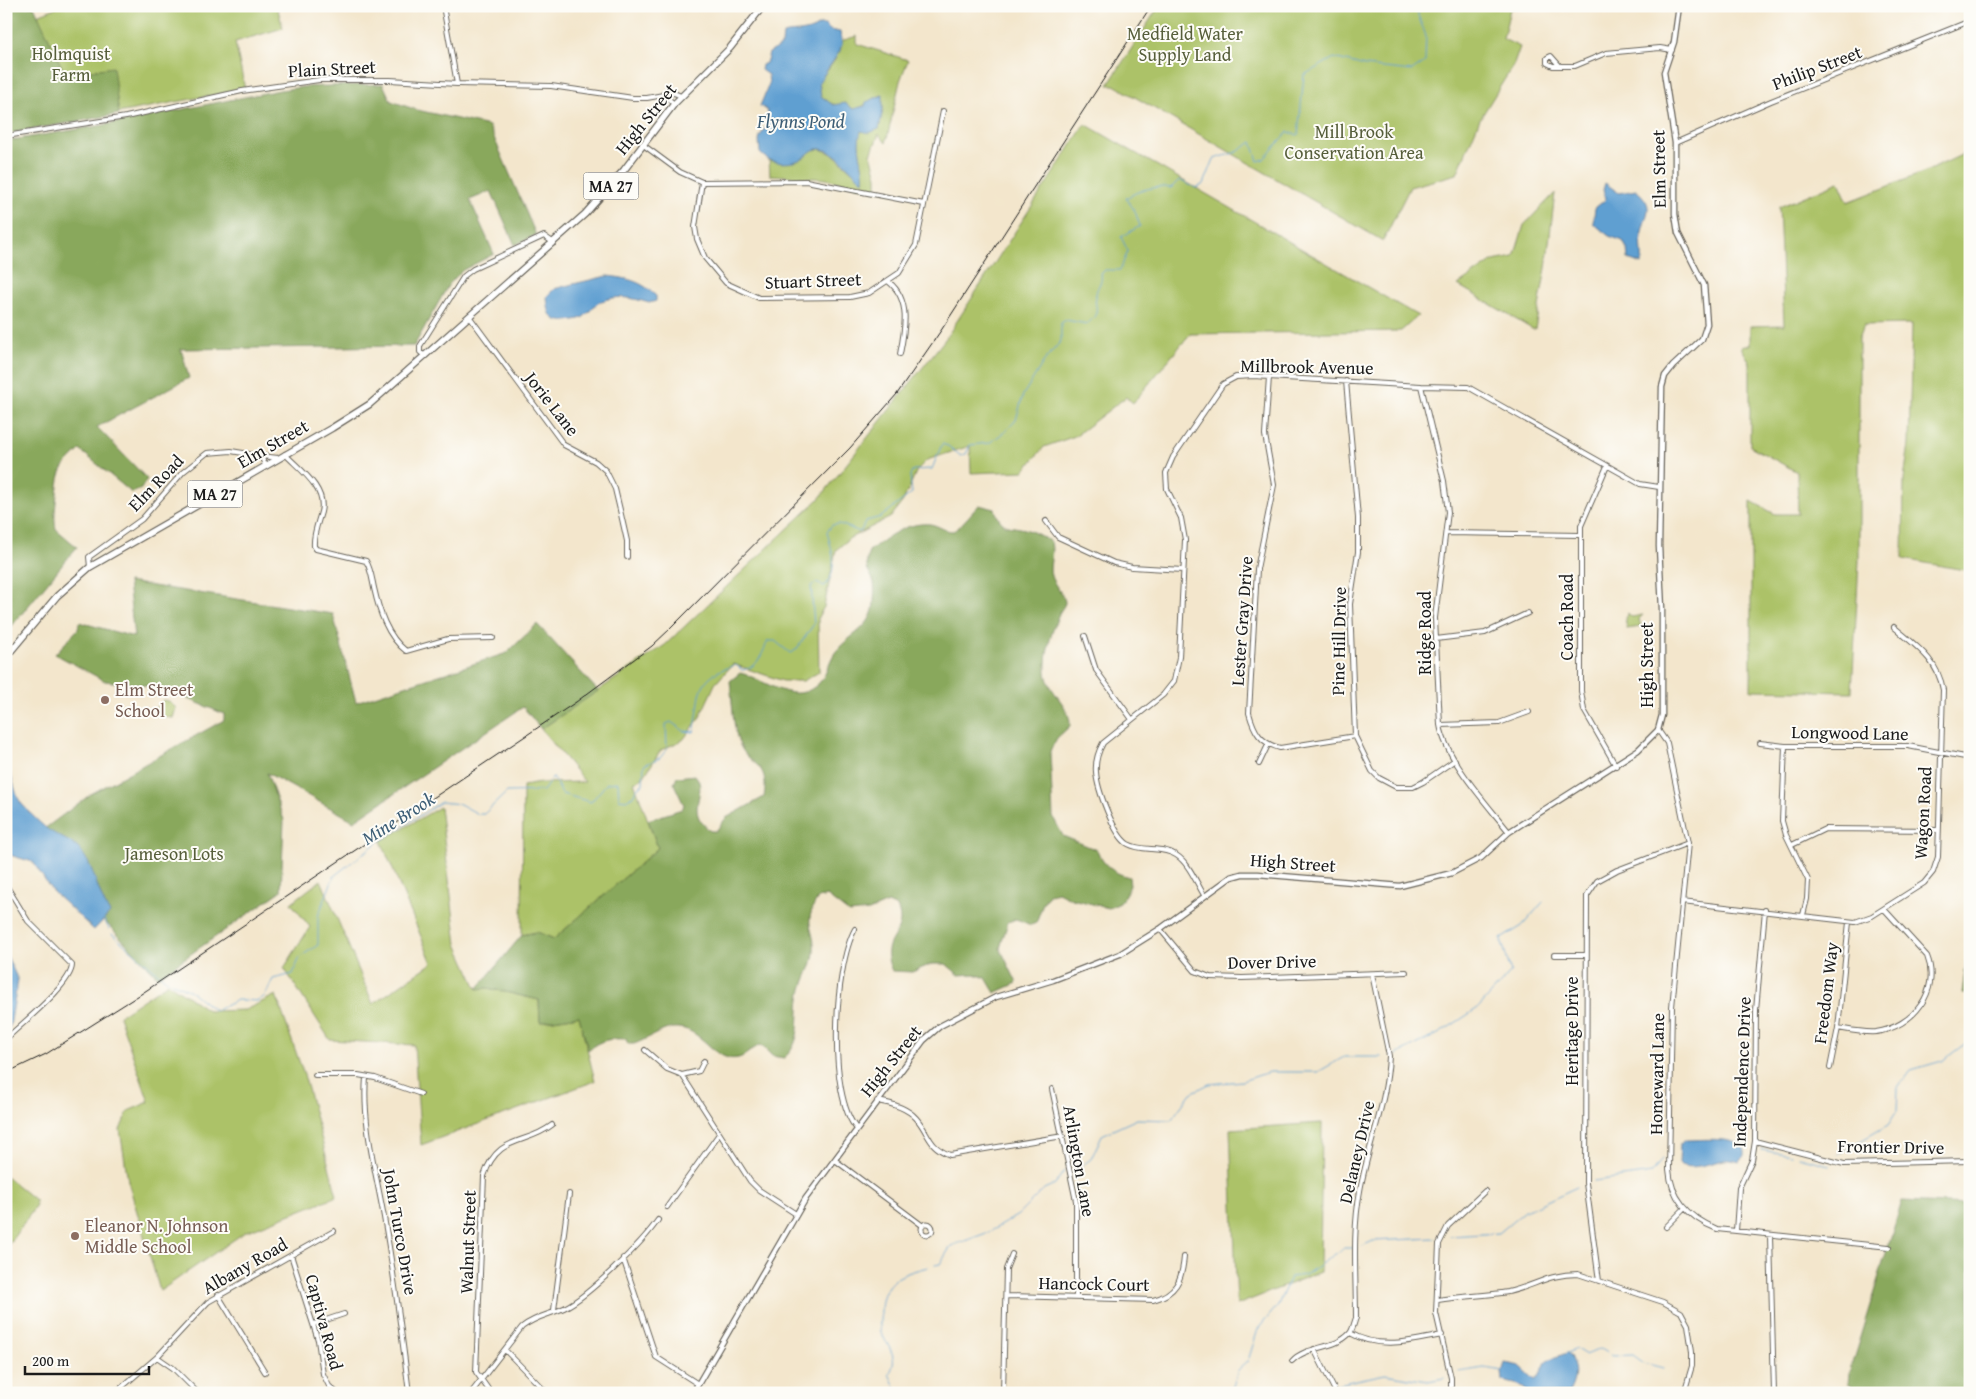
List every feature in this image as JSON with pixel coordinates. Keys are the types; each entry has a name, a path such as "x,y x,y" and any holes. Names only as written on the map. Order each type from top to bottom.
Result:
{"main road":[{"name":"High Street","path":"436,345 554,243 598,201 674,104 730,48 763,6"},
{"name":"Elm Street","path":"6,657 57,596 90,566 370,404 436,345"}],"street":[{"path":"443,6 456,84"},
{"name":"Elm Street","path":"1679,6 1672,50 1664,72 1676,144 1676,224 1678,233 1702,280 1706,298 1706,327"},
{"name":"Philip Street","path":"1676,144 1780,97 1970,21"},
{"path":"1559,65 1576,66 1606,52 1660,48 1672,50"},
{"name":"Plain Street","path":"6,136 126,118 242,91 311,80 390,80 456,84 550,86 633,98 646,98 674,93 681,96"},
{"path":"663,94 674,104"},
{"name":"Stuart Street","path":"702,182 695,227 701,250 717,274 737,289 759,298 850,297 869,293 889,282 903,268 916,246 942,110"},
{"path":"642,144 680,172 702,182 806,181 924,204"},
{"path":"425,356 420,352 420,346 464,276 481,265 544,236 554,243"},
{"path":"889,282 900,291 903,304 904,328 900,354"},
{"name":"Jorie Lane","path":"469,316 564,444 596,462 606,471 615,489 627,541 627,558"},
{"name":"High Street","path":"693,1393 796,1214 915,1050 940,1026 996,997 1053,980 1109,959 1160,929 1231,877 1242,874 1385,886 1407,885 1452,873 1480,858 1509,832 1590,779 1616,766 1638,750 1658,730 1662,715 1659,487 1662,387 1665,376 1702,339 1706,327"},
{"name":"Millbrook Avenue","path":"1204,895 1185,864 1177,856 1169,851 1128,844 1116,831 1097,780 1096,761 1103,743 1131,718 1163,695 1174,681 1179,657 1185,528 1167,489 1169,465 1207,405 1224,384 1229,380 1243,376 1421,386 1468,386 1640,484 1659,487"},
{"name":"Lester Gray Drive","path":"1268,745 1256,735 1249,713 1257,569 1274,485 1265,435 1269,377"},
{"name":"Pine Hill Drive","path":"1346,381 1358,518 1358,552 1350,604 1355,736 1372,771 1379,778 1396,787 1413,787 1424,782 1455,760"},
{"name":"Ridge Road","path":"1421,386 1447,496 1446,533 1438,581 1435,618 1442,739 1455,760 1509,832"},
{"name":"Elm Road","path":"90,566 89,557 142,519 183,472 207,453 219,451 261,456 282,456"},
{"path":"261,456 265,466"},
{"path":"282,456 310,480 320,494 322,510 315,531 314,546 316,549 366,561 371,571 382,616 392,637 401,647 406,651 448,639 494,638"},
{"name":"Coach Road","path":"1607,466 1584,516 1580,535 1582,701 1597,735 1616,766"},
{"path":"1046,521 1058,537 1114,563 1132,567 1183,570"},
{"path":"1446,533 1580,535"},
{"path":"1436,640 1485,634 1528,613"},
{"name":"Wagon Road","path":"1682,902 1803,914 1848,922 1863,920 1884,909 1924,882 1933,872 1938,857 1942,680 1926,654 1894,627"},
{"path":"1085,636 1096,670 1131,718"},
{"path":"1440,725 1500,723 1529,712"},
{"name":"Homeward Lane","path":"1658,730 1667,743 1688,843 1672,1007 1670,1171 1673,1189 1685,1208 1706,1225 1717,1229 1889,1247"},
{"path":"1260,764 1268,745 1280,748 1355,736"},
{"name":"Longwood Lane","path":"1760,743 1785,746 1908,746 1970,758"},
{"path":"1785,746 1782,821 1786,835 1808,880 1807,899 1803,914"},
{"path":"1792,845 1825,829 1938,830"},
{"name":"Heritage Drive","path":"1599,1281 1586,1183 1587,896 1597,881 1617,870 1688,843"},
{"path":"6,886 28,921 72,965 72,971 62,984 6,1038"},
{"path":"1838,1028 1865,1032 1886,1030 1912,1014 1927,998 1930,964 1926,956 1884,909"},
{"name":"Independence Drive","path":"1736,1232 1735,1222 1740,1188 1752,1160 1755,1141 1756,1010 1765,910"},
{"name":"Freedom Way","path":"1830,1068 1838,1028 1848,922"},
{"path":"855,929 844,956 836,1044 842,1093 852,1124 856,1129"},
{"name":"Dover Drive","path":"1160,929 1195,971 1210,977 1242,978 1406,972"},
{"path":"1554,955 1586,955"},
{"name":"Delaney Drive","path":"1350,1333 1356,1318 1357,1208 1365,1167 1384,1097 1389,1056 1372,974"},
{"path":"645,1050 667,1069 682,1075 699,1071 704,1061"},
{"path":"314,1075 366,1077 421,1094"},
{"path":"682,1075 719,1134 758,1190 796,1214"},
{"name":"John Turco Drive","path":"366,1077 364,1099 367,1122 394,1274 409,1393"},
{"name":"Arlington Lane","path":"1052,1090 1076,1201 1076,1297"},
{"path":"877,1101 891,1103 914,1116 937,1150 950,1155 961,1155 1063,1136"},
{"name":"Walnut Street","path":"491,1393 476,1372 485,1173 500,1149 508,1143 540,1132 552,1125"},
{"path":"667,1207 719,1134"},
{"name":"Frontier Drive","path":"1755,1141 1844,1164 1970,1161"},
{"path":"835,1160 922,1226"},
{"path":"1451,1393 1451,1378 1436,1313 1439,1244 1443,1234 1458,1215 1485,1191"},
{"path":"554,1310 569,1194"},
{"path":"1666,1227 1685,1208"},
{"path":"471,1393 528,1323 554,1310 564,1308 582,1295 646,1237 658,1220"},
{"name":"Albany Road","path":"116,1393 158,1356 189,1320 218,1295 334,1231"},
{"path":"1770,1235 1774,1393"},
{"path":"1003,1393 1006,1269 1012,1254"},
{"name":"Captiva Road","path":"290,1256 314,1324 325,1379 337,1393"},
{"name":"Hancock Court","path":"1006,1296 1153,1300 1164,1298 1177,1286 1182,1276 1184,1257"},
{"path":"622,1258 656,1357 698,1384"},
{"path":"1438,1300 1507,1292 1547,1277 1578,1274 1663,1302 1681,1312 1688,1325 1692,1366 1684,1393"},
{"path":"218,1295 265,1372"},
{"path":"314,1324 344,1314"},
{"path":"1292,1361 1298,1354 1334,1343 1350,1333 1363,1340 1379,1343 1442,1335"},
{"path":"1314,1349 1336,1393"},
{"path":"505,1350 547,1393"},
{"path":"158,1356 198,1393"}],"green space":[{"path":"6,6 34,6 65,74 113,67 119,114 6,134"},
{"name":"Holmquist Farm","path":"61,6 277,6 283,28 235,42 245,89 6,134 6,27"},
{"name":"Mill Brook Conservation Area","path":"1159,6 1523,6 1510,9 1503,39 1520,47 1514,64 1480,119 1457,174 1410,187 1383,241 1114,85 1108,85"},
{"path":"857,36 857,44 908,60 900,81 886,143 879,134 871,154 877,177 877,191 826,179 770,175 769,160 807,155 812,150 820,149 833,154 863,181 859,144 860,131 879,129 883,109 882,95 861,107 853,109 845,103 832,104 826,101 821,96 819,82 835,60 841,41"},
{"path":"383,84 391,101 417,110 489,126 536,235 515,245 491,191 470,200 494,254 463,270 449,284 414,346 181,349 189,378 97,427 147,479 141,489 132,493 80,450 67,463 59,478 55,522 56,529 77,547 6,633 6,141 104,125 280,90 303,87"},
{"path":"1085,124 1418,316 1401,331 1190,334 1133,403 1126,397 1075,436 1044,447 1024,471 971,473 970,446 927,460 917,470 903,501 891,517 850,538 836,550 824,607 818,617 819,672 803,681 783,681 733,664 715,684 699,719 683,740 661,750 643,778 634,782 658,848 554,939 537,932 522,935 523,786 540,783 585,782 541,729 665,645 819,499 946,338"},
{"path":"1970,151 1970,571 1903,559 1904,479 1909,444 1912,324 1864,325 1859,338 1859,560 1852,692 1751,690 1751,501 1775,514 1798,514 1797,472 1750,446 1750,363 1741,347 1750,345 1750,326 1784,325 1779,207 1839,182 1848,202 1925,172"},
{"path":"1555,193 1546,268 1535,329 1532,329 1458,285 1493,261 1514,257 1524,225"},
{"path":"979,505 995,509 1000,520 1006,525 1029,530 1051,542 1051,576 1064,597 1065,603 1051,637 1046,657 1046,672 1051,686 1067,712 1070,726 1057,738 1050,751 1053,817 1063,836 1097,850 1109,868 1129,877 1130,886 1120,903 1109,908 1072,899 1058,892 1049,894 1043,903 1036,923 1031,925 1016,919 1008,922 1000,948 1017,983 995,993 986,978 975,974 959,975 946,964 932,964 912,972 892,971 888,960 888,951 899,924 900,917 897,907 888,903 869,911 849,913 827,896 818,898 810,915 814,953 801,993 797,1036 790,1051 784,1058 772,1056 761,1045 741,1057 730,1058 722,1055 692,1032 673,1028 664,1030 634,1044 628,1044 626,1039 610,1039 588,1050 579,1016 540,1022 539,1000 488,988 477,989 522,935 537,932 554,939 658,848 648,820 682,809 684,805 674,784 677,777 695,775 700,786 697,812 700,820 710,831 716,831 726,818 764,797 764,776 758,765 743,751 737,737 730,681 740,673 791,693 801,693 810,690 823,678 835,653 842,644 863,627 871,616 874,589 873,581 867,568 869,551 890,536 913,525 930,524 953,531"},
{"name":"Jameson Lots","path":"128,582 333,614 356,702 507,653 537,624 598,691 541,729 523,707 354,821 267,773 284,820 281,891 158,977 28,841 91,794 224,720 224,714 160,687 105,681 55,654 78,629 79,622 134,637"},
{"path":"1628,613 1632,617 1643,615 1639,619 1641,627 1627,629 1625,618"},
{"path":"163,700 169,701 176,708 173,718 164,717 155,708"},
{"path":"440,807 457,944 477,988 488,988 539,1000 540,1022 579,1016 595,1081 421,1145 414,1045 330,1040 284,968 310,927 291,903 321,880 373,1004 432,963 381,841"},
{"path":"1968,948 1970,948 1970,994 1962,994"},
{"path":"168,983 209,1011 245,1010 276,995 305,1078 337,1196 245,1232 160,1291 128,1181 120,1130 128,1111 149,1102 119,1016"},
{"path":"1322,1123 1320,1272 1237,1305 1230,1129"},
{"path":"6,1176 35,1200 36,1206 6,1248"},
{"path":"1902,1201 1970,1204 1970,1393 1851,1393 1852,1386 1848,1384 1849,1373"}],"water":[{"name":"Flynns Pond","path":"819,25 825,25 830,30 840,32 842,43 840,51 819,82 821,96 833,105 845,103 853,109 865,106 866,102 883,95 883,109 879,129 869,133 861,131 859,137 863,181 838,157 826,150 815,149 798,161 786,163 769,160 760,153 759,138 769,119 767,110 760,106 769,84 768,75 761,70 762,65 766,63 769,53 782,45 783,34 806,31"},
{"path":"1605,183 1619,193 1636,190 1648,205 1641,236 1642,264 1628,259 1627,249 1623,241 1609,236 1593,223 1595,208 1606,199 1603,190"},
{"path":"607,276 628,279 640,284 656,296 656,301 649,303 618,297 598,303 587,314 577,320 561,321 553,318 548,306 547,296 554,289"},
{"path":"6,768 21,803 48,830 78,848 89,863 105,905 110,913 94,930 52,891 33,862 6,854"},
{"path":"6,954 18,980 10,1026 6,1031"},
{"path":"1686,1140 1724,1140 1732,1142 1744,1148 1744,1155 1740,1162 1726,1160 1701,1166 1684,1166 1679,1164 1680,1144"},
{"path":"1567,1353 1570,1355 1575,1370 1569,1393 1530,1393 1519,1385 1503,1381 1502,1372 1505,1363 1520,1366 1535,1380 1539,1377 1547,1360"}],"waterway":[{"name":"Mine Brook","path":"112,934 166,980 191,991 215,1011 237,1000 258,1001 265,996 273,979 293,974 300,957 318,945 318,916 334,876 378,842 441,802 460,804 478,814 484,814 507,792 543,791 553,777 562,794 591,802 607,783 618,782 619,799 626,800 633,796 636,789 643,784 644,765 660,758 667,749 666,724 671,722 684,731 694,732 702,689 712,675 736,665 742,670 752,666 759,660 768,641 775,641 790,653 796,650 814,624 811,586 815,583 825,586 832,573 833,560 827,532 832,525 840,524 860,532 866,521 881,517 912,493 910,476 913,470 932,469 942,444 948,446 961,456 966,454 970,445 989,443 1006,431 1016,420 1023,395 1044,361 1061,341 1061,323 1066,320 1087,324 1092,320 1096,312 1095,299 1101,274 1105,270 1120,270 1128,251 1121,237 1140,226 1135,211 1126,198 1148,189 1159,187 1171,188 1179,180 1196,188 1204,184 1214,159 1237,152 1252,142 1258,161 1264,159 1288,132 1298,135 1304,75 1334,58 1365,66 1412,71 1425,62 1426,36 1418,15 1418,6"},
{"path":"1396,1055 1440,1033 1478,1008 1511,972 1501,939 1522,926 1543,902"},
{"name":"Mine Brook","path":"103,918 109,929"},
{"path":"1838,1154 1888,1125 1897,1111 1898,1087 1911,1070 1942,1061 1970,1040"},
{"path":"1077,1169 1091,1159 1102,1135 1137,1119 1171,1120 1191,1093 1209,1084 1242,1081 1269,1072 1318,1072 1344,1057 1381,1057"},
{"path":"1762,1150 1791,1155"},
{"path":"1798,1157 1829,1165"},
{"path":"1594,1181 1652,1173 1662,1159"},
{"path":"935,1265 940,1264 951,1246 989,1232 1018,1215 1044,1189 1055,1184 1064,1171"},
{"path":"1450,1236 1499,1233 1525,1211 1577,1187"},
{"path":"1362,1246 1373,1241 1435,1238"},
{"path":"1231,1393 1238,1370 1248,1361 1258,1329 1278,1305 1290,1277 1305,1275 1344,1248 1353,1248"},
{"path":"898,1393 889,1374 893,1363 892,1353 880,1330 884,1293 894,1280 909,1272 928,1267"},
{"path":"1565,1354 1576,1349 1586,1355 1600,1349 1612,1356 1633,1355 1644,1363 1663,1368"},
{"path":"1459,1372 1484,1368 1503,1371"},
{"path":"1338,1384 1385,1374 1428,1381 1444,1378"},
{"path":"1317,1393 1329,1390"}],"railway":[{"path":"6,1073 46,1054 141,994 576,702 652,646 850,448 897,394 942,329 1151,6"}],"place":[{"name":"Elm Street School","path":"105,700"},
{"name":"Eleanor N. Johnson Middle School","path":"75,1236"}],"park label":[{"name":"Medfield Water Supply Land","path":"1185,44"}]}
